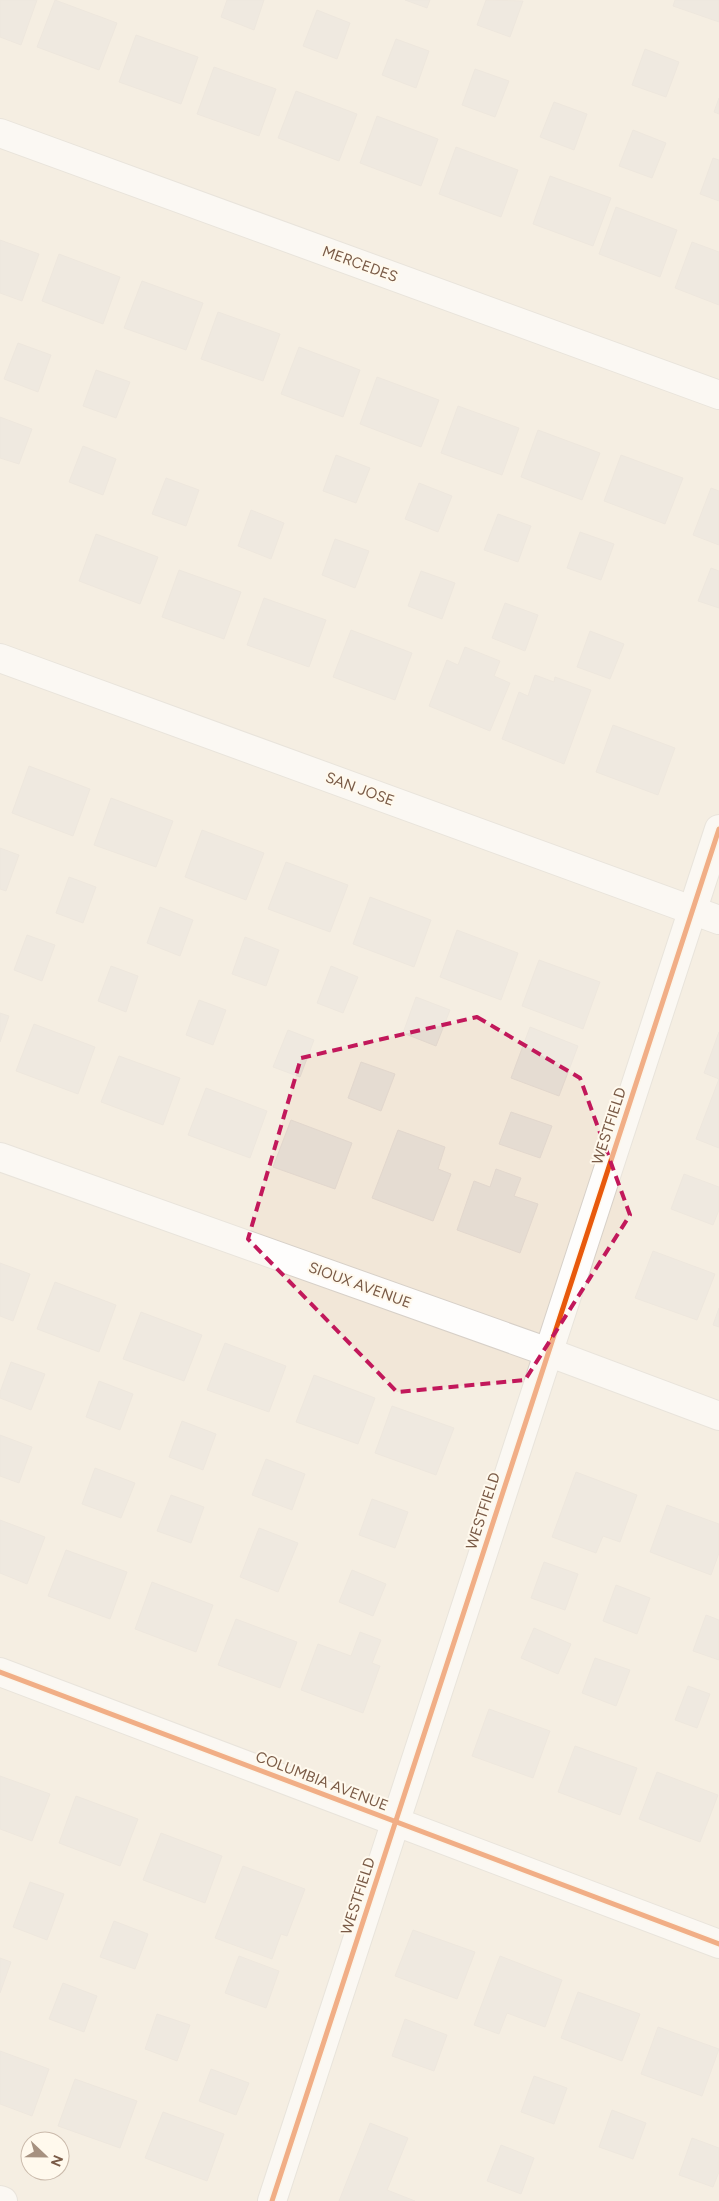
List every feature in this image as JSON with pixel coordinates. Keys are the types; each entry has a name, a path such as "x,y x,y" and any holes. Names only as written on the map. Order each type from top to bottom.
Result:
{"street":[{"name":"MERCEDES","path":"0,133 719,396"},
{"name":"SAN JOSE","path":"0,658 719,920"},
{"name":"WESTFIELD","path":"272,2201 719,829"},
{"name":"SIOUX AVENUE","path":"0,1157 548,1352 719,1416"},
{"name":"COLUMBIA AVENUE","path":"0,1672 719,1944"}],"highlighted area":[{"path":"477,1017 580,1078 630,1215 525,1380 397,1392 248,1239 301,1058"}],"shaded area":[{"path":"0,0 719,0 719,2201 0,2201"}],"building":[{"path":"0,0 37,0 21,45 0,37"},
{"path":"55,0 117,23 99,70 37,47"},
{"path":"227,0 264,0 254,30 221,17"},
{"path":"405,0 430,0 427,8"},
{"path":"486,0 523,1 510,37 477,25"},
{"path":"675,0 719,0 719,22 673,6"},
{"path":"317,10 350,23 337,59 303,46"},
{"path":"136,35 198,57 181,104 119,82"},
{"path":"396,39 429,51 416,88 382,75"},
{"path":"645,49 679,62 666,97 632,85"},
{"path":"214,67 276,89 259,136 197,114"},
{"path":"475,69 509,81 495,117 462,105"},
{"path":"296,91 357,114 339,161 278,138"},
{"path":"719,98 719,114 714,112"},
{"path":"554,102 587,114 574,150 540,137"},
{"path":"377,116 438,139 421,186 360,163"},
{"path":"633,130 666,143 652,178 619,166"},
{"path":"456,147 518,170 501,217 439,194"},
{"path":"713,158 719,160 719,201 700,194"},
{"path":"550,176 611,198 593,246 533,224"},
{"path":"616,207 677,230 660,277 599,254"},
{"path":"0,240 39,254 22,301 0,293"},
{"path":"692,242 719,252 719,305 675,288"},
{"path":"59,254 120,277 103,324 42,301"},
{"path":"142,281 203,303 186,350 124,328"},
{"path":"218,312 280,334 263,381 201,359"},
{"path":"18,343 51,355 38,392 4,379"},
{"path":"299,347 360,370 343,417 281,394"},
{"path":"96,370 130,382 116,418 83,406"},
{"path":"377,377 439,400 421,447 360,424"},
{"path":"458,406 519,428 502,475 441,453"},
{"path":"0,417 32,429 19,464 0,458"},
{"path":"538,430 600,453 582,500 521,477"},
{"path":"83,446 116,459 103,495 69,482"},
{"path":"336,455 370,468 356,503 323,491"},
{"path":"621,455 683,478 665,524 604,501"},
{"path":"166,478 199,490 186,526 152,514"},
{"path":"419,483 452,496 438,532 405,519"},
{"path":"711,488 719,491 719,545 693,535"},
{"path":"251,510 284,523 271,559 238,546"},
{"path":"498,514 531,526 518,562 484,550"},
{"path":"580,532 614,544 601,580 567,568"},
{"path":"96,534 158,557 140,604 79,581"},
{"path":"335,539 369,551 355,588 322,575"},
{"path":"711,568 719,571 719,608 698,601"},
{"path":"179,570 241,592 224,639 162,617"},
{"path":"421,571 455,583 442,619 408,606"},
{"path":"264,598 326,620 309,667 247,645"},
{"path":"505,603 538,615 525,651 492,638"},
{"path":"351,630 412,653 395,700 333,677"},
{"path":"590,631 624,644 610,679 577,667"},
{"path":"465,647 500,661 494,676 510,683 490,731 429,706 447,660 458,665"},
{"path":"535,675 554,682 555,677 591,690 564,764 502,739 519,692 528,696"},
{"path":"613,725 675,748 658,795 596,772"},
{"path":"29,766 90,789 73,836 12,813"},
{"path":"111,798 173,821 156,867 94,845"},
{"path":"202,830 264,853 246,900 185,877"},
{"path":"0,848 19,855 6,891 0,889"},
{"path":"286,862 348,885 330,932 268,909"},
{"path":"69,877 96,887 83,923 56,913"},
{"path":"370,897 431,920 414,967 353,944"},
{"path":"160,907 193,920 180,956 147,943"},
{"path":"457,930 518,953 501,1000 440,977"},
{"path":"27,935 55,945 42,981 14,970"},
{"path":"245,937 279,950 266,986 232,974"},
{"path":"539,960 600,982 583,1029 522,1006"},
{"path":"111,966 138,976 126,1012 98,1001"},
{"path":"331,966 358,977 343,1013 317,1003"},
{"path":"416,997 450,1010 436,1046 403,1033"},
{"path":"199,1000 226,1010 213,1045 186,1035"},
{"path":"0,1013 9,1016 0,1042"},
{"path":"34,1024 95,1047 78,1094 16,1071"},
{"path":"530,1027 578,1046 559,1096 511,1078"},
{"path":"288,1030 314,1040 300,1077 273,1067"},
{"path":"719,1032 719,1079 704,1073"},
{"path":"119,1056 180,1078 163,1125 101,1102"},
{"path":"361,1062 395,1074 381,1111 348,1098"},
{"path":"719,1079 719,1148 696,1139"},
{"path":"206,1088 267,1111 250,1158 188,1135"},
{"path":"511,1112 552,1126 540,1158 499,1144"},
{"path":"291,1120 352,1143 335,1189 273,1167"},
{"path":"398,1130 445,1147 438,1169 451,1174 433,1221 372,1198"},
{"path":"496,1169 521,1178 514,1196 538,1204 520,1253 457,1230 474,1181 490,1187"},
{"path":"684,1174 719,1187 719,1210 713,1225 671,1209"},
{"path":"653,1251 715,1274 697,1320 635,1298"},
{"path":"0,1263 30,1274 13,1321 0,1316"},
{"path":"55,1282 116,1305 99,1352 37,1329"},
{"path":"719,1308 719,1327 713,1325"},
{"path":"141,1312 202,1335 184,1381 123,1359"},
{"path":"225,1343 286,1366 269,1412 207,1390"},
{"path":"11,1362 45,1374 31,1410 0,1398 0,1392"},
{"path":"314,1375 375,1398 358,1444 296,1422"},
{"path":"99,1381 133,1394 120,1430 86,1417"},
{"path":"392,1406 454,1428 436,1475 375,1453"},
{"path":"182,1421 216,1434 203,1470 169,1457"},
{"path":"0,1435 32,1447 19,1483 0,1476"},
{"path":"266,1459 305,1474 292,1510 252,1495"},
{"path":"95,1468 135,1483 121,1518 82,1504"},
{"path":"576,1472 637,1495 620,1542 603,1536 596,1553 552,1537"},
{"path":"171,1495 204,1507 191,1543 157,1531"},
{"path":"372,1499 408,1512 395,1548 359,1535"},
{"path":"667,1505 719,1524 719,1553 711,1575 650,1552"},
{"path":"0,1520 45,1537 27,1584 0,1573"},
{"path":"259,1528 298,1543 278,1592 240,1577"},
{"path":"66,1550 127,1572 110,1619 48,1596"},
{"path":"544,1562 578,1574 565,1610 531,1598"},
{"path":"352,1570 386,1584 373,1616 339,1602"},
{"path":"152,1582 213,1605 196,1652 135,1629"},
{"path":"616,1585 650,1598 637,1634 603,1621"},
{"path":"706,1615 719,1620 719,1660 693,1651"},
{"path":"236,1619 297,1642 280,1688 218,1665"},
{"path":"534,1628 571,1644 558,1674 521,1658"},
{"path":"360,1632 381,1640 372,1663 380,1666 363,1713 301,1690 318,1644 351,1656"},
{"path":"595,1658 630,1670 616,1706 582,1693"},
{"path":"688,1686 710,1694 697,1728 675,1720"},
{"path":"489,1709 550,1731 533,1778 472,1756"},
{"path":"575,1746 637,1768 620,1815 558,1792"},
{"path":"657,1772 718,1795 700,1842 639,1819"},
{"path":"0,1776 50,1794 32,1841 0,1829"},
{"path":"76,1796 138,1819 120,1866 59,1843"},
{"path":"161,1833 222,1856 205,1903 143,1880"},
{"path":"243,1866 305,1889 287,1936 281,1934 272,1959 215,1938"},
{"path":"30,1882 64,1894 47,1940 13,1927"},
{"path":"114,1921 148,1934 135,1969 100,1957"},
{"path":"413,1930 475,1952 457,1999 395,1976"},
{"path":"239,1956 279,1971 266,2008 225,1993"},
{"path":"500,1956 562,1980 545,2027 507,2013 499,2034 474,2025"},
{"path":"0,1958 11,1962 0,1993"},
{"path":"63,1983 97,1996 84,2032 49,2019"},
{"path":"578,1992 640,2014 622,2061 561,2038"},
{"path":"157,2014 190,2025 177,2061 145,2049"},
{"path":"405,2019 447,2035 434,2071 392,2056"},
{"path":"658,2027 719,2049 702,2096 641,2074"},
{"path":"0,2051 49,2069 32,2116 0,2104"},
{"path":"211,2069 249,2083 236,2115 199,2101"},
{"path":"534,2076 567,2088 554,2124 521,2112"},
{"path":"75,2079 137,2101 120,2148 58,2126"},
{"path":"612,2110 646,2123 633,2159 599,2147"},
{"path":"163,2112 224,2134 207,2181 145,2158"},
{"path":"370,2123 408,2138 387,2190 415,2201 339,2201"},
{"path":"692,2138 719,2148 719,2172 713,2187 679,2175"},
{"path":"501,2145 534,2158 521,2194 487,2181"}],"cycle path":[{"path":"272,2201 719,829"},
{"path":"0,1672 719,1944"}]}
